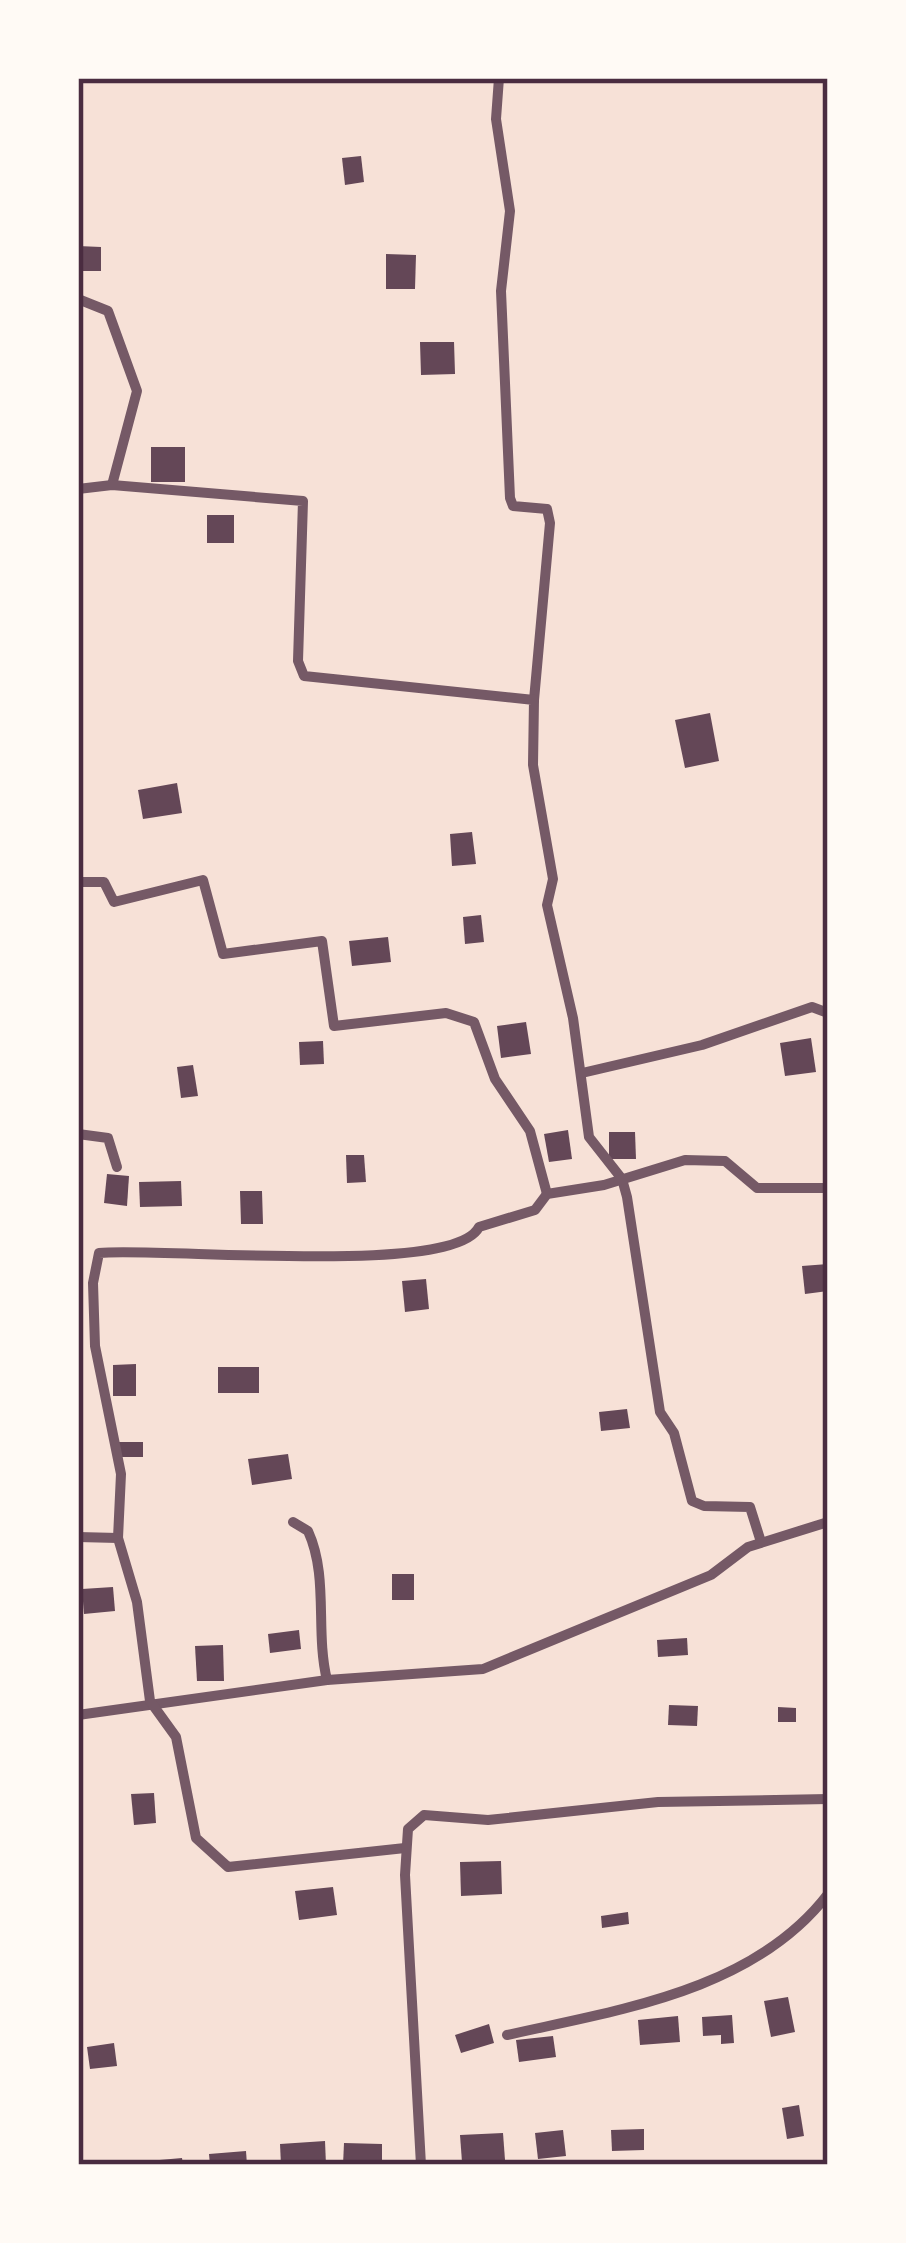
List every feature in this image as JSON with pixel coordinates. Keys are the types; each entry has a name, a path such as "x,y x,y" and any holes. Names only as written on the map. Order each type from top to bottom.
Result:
{"street":[{"path":"499,78 496,119 510,211 501,291 510,498 513,506 542,506 550,523 533,764 553,879 547,905 590,1137 622,1179 660,1412 682,1456 689,1497 698,1505 754,1509 761,1542"},
{"path":"78,298 108,310 137,391 112,485"},
{"path":"78,489 112,485 303,501 298,662 304,676 534,700"},
{"path":"78,882 104,882 114,902 203,880 223,954 322,941 334,1026 446,1013 474,1022 495,1078 530,1131 547,1194"},
{"path":"581,1072 702,1045 812,1007 828,1013"},
{"path":"78,1134 108,1138 117,1167"},
{"path":"405,1848 317,1861 224,1866 192,1832 188,1782 176,1737 150,1701 137,1602 118,1538 121,1474 94,1346 93,1283 100,1253 334,1260 396,1255 465,1244 479,1227 536,1210 547,1194 622,1179 671,1162 714,1160 735,1166 757,1188 828,1188"},
{"path":"293,1522 308,1531 314,1550 319,1651 328,1680"},
{"path":"78,1715 150,1701 328,1680 483,1670 711,1575 761,1542 828,1522"},
{"path":"78,1537 118,1538"},
{"path":"422,2165 405,1848 408,1829 424,1815 488,1820 640,1803 828,1799"},
{"path":"506,2036 708,1982 784,1937 828,1894"}],"building":[{"path":"361,156 364,182 345,185 342,158"},
{"path":"78,246 101,247 101,271 78,271"},
{"path":"386,254 416,255 415,289 386,289"},
{"path":"420,342 454,342 455,374 421,375"},
{"path":"151,447 185,447 185,482 151,482"},
{"path":"207,515 234,515 234,543 207,543"},
{"path":"710,713 719,761 685,768 675,720"},
{"path":"177,783 182,813 143,819 138,790"},
{"path":"472,832 476,864 452,866 450,834"},
{"path":"481,915 484,942 465,944 463,917"},
{"path":"388,937 391,962 352,966 349,941"},
{"path":"526,1022 531,1054 501,1058 497,1026"},
{"path":"811,1038 816,1072 785,1076 780,1043"},
{"path":"323,1041 324,1064 300,1065 299,1042"},
{"path":"193,1065 198,1096 181,1098 177,1067"},
{"path":"568,1130 572,1159 549,1162 544,1134"},
{"path":"609,1132 635,1132 636,1159 609,1159"},
{"path":"346,1155 364,1155 366,1182 347,1183"},
{"path":"107,1174 129,1176 127,1206 104,1203"},
{"path":"181,1181 182,1206 140,1207 139,1182"},
{"path":"240,1191 262,1191 263,1224 241,1224"},
{"path":"828,1264 828,1291 805,1294 802,1266"},
{"path":"426,1279 429,1309 405,1312 402,1281"},
{"path":"136,1364 136,1396 113,1396 113,1365"},
{"path":"218,1367 259,1367 259,1393 218,1393"},
{"path":"627,1409 630,1428 601,1431 599,1412"},
{"path":"119,1442 143,1442 143,1457 119,1457"},
{"path":"288,1454 292,1479 252,1485 248,1459"},
{"path":"392,1574 414,1574 414,1600 392,1600"},
{"path":"113,1587 115,1611 84,1614 82,1589"},
{"path":"299,1630 301,1649 270,1653 268,1634"},
{"path":"687,1638 688,1655 658,1657 657,1640"},
{"path":"223,1645 224,1681 197,1681 195,1646"},
{"path":"669,1705 698,1706 697,1726 668,1725"},
{"path":"778,1707 796,1708 796,1722 778,1722"},
{"path":"154,1793 156,1823 134,1825 131,1794"},
{"path":"501,1861 502,1894 461,1896 460,1862"},
{"path":"333,1887 337,1915 299,1920 295,1891"},
{"path":"628,1912 629,1924 602,1928 601,1916"},
{"path":"788,1997 795,2032 771,2037 764,2001"},
{"path":"732,2015 734,2043 721,2044 721,2035 703,2036 702,2017"},
{"path":"678,2016 680,2042 640,2045 638,2020"},
{"path":"489,2024 494,2043 461,2053 455,2035"},
{"path":"553,2036 556,2057 519,2062 516,2040"},
{"path":"114,2043 117,2066 90,2069 87,2047"},
{"path":"799,2105 804,2136 787,2139 782,2108"},
{"path":"644,2129 644,2150 612,2151 611,2130"},
{"path":"563,2130 566,2156 538,2159 535,2133"},
{"path":"503,2133 505,2160 462,2162 460,2135"},
{"path":"325,2141 326,2165 281,2165 280,2144"},
{"path":"344,2143 382,2144 382,2165 343,2165"},
{"path":"246,2151 247,2165 210,2165 209,2154"},
{"path":"182,2158 183,2165 137,2165 137,2162"}]}
